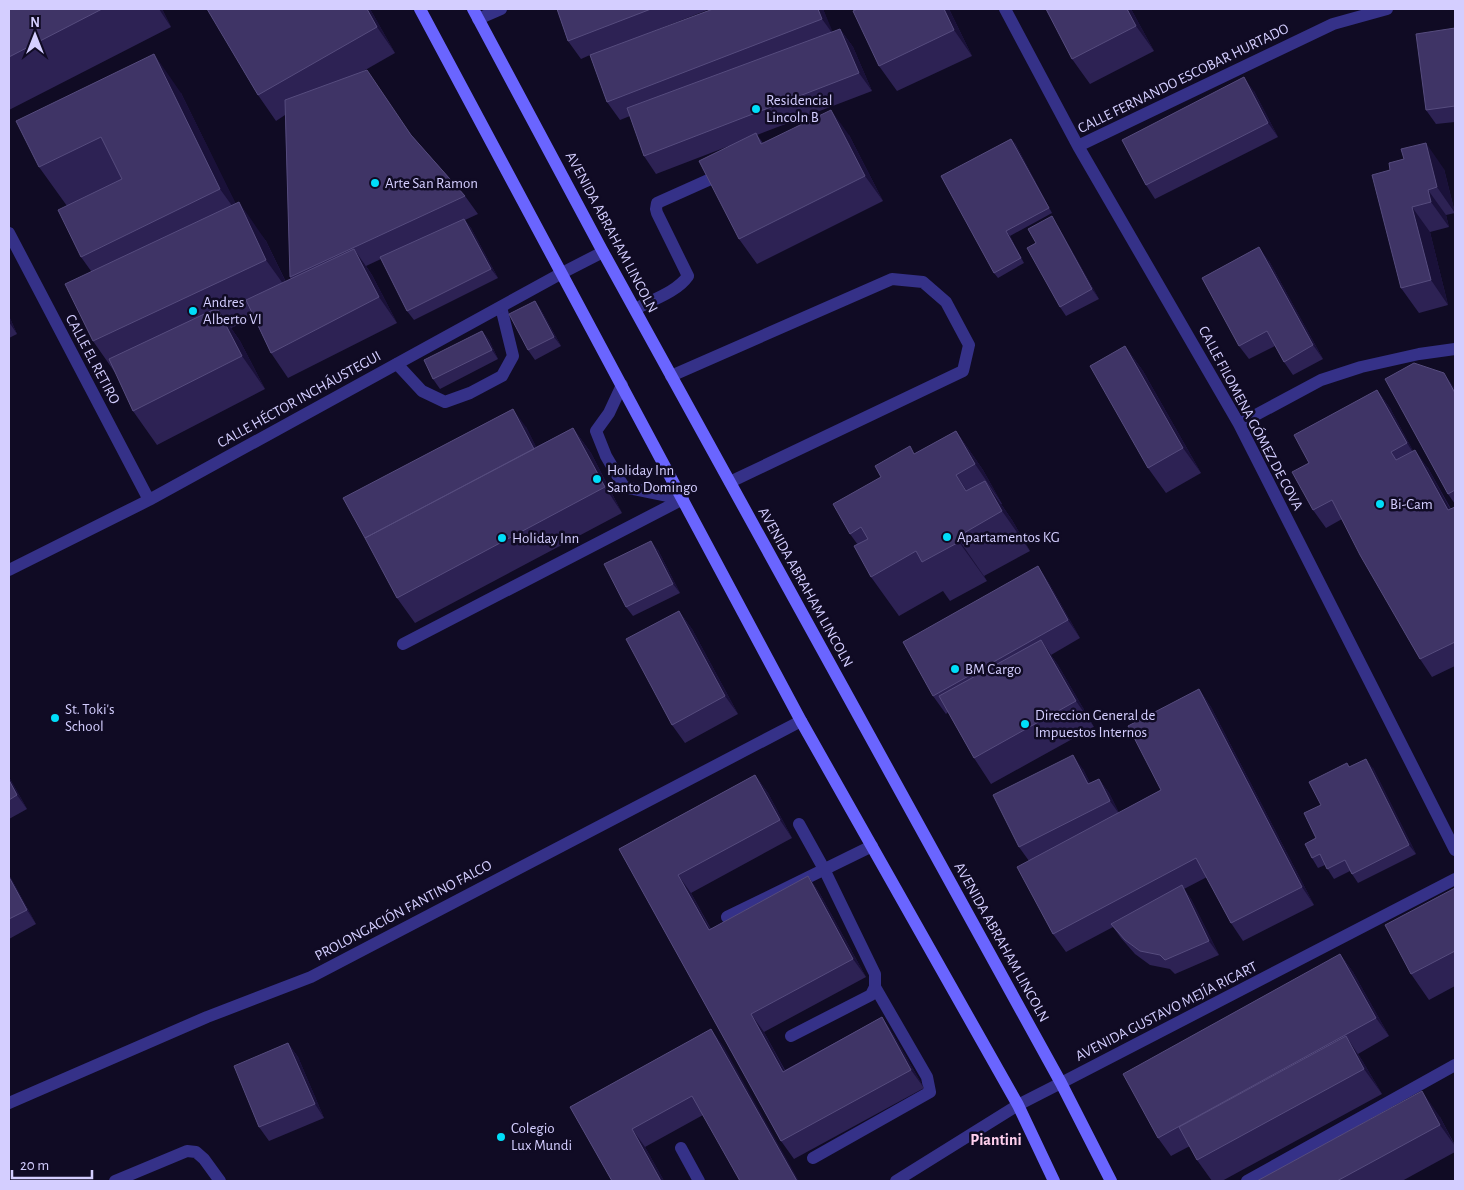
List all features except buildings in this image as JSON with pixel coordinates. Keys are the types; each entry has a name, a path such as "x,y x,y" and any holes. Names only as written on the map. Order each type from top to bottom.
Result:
{"main road":[{"path":"420,9 801,721 1018,1105 1054,1181"},
{"name":"AVENIDA ABRAHAM LINCOLN","path":"476,14 603,252 1061,1084 1111,1181"}],"street":[{"path":"476,14 501,9"},
{"name":"CALLE FILOMENA GÓMEZ DE COVA","path":"1005,9 1078,146 1239,424 1455,850"},
{"name":"CALLE FERNANDO ESCOBAR HURTADO","path":"1078,146 1333,24 1387,9"},
{"path":"635,309 676,288 688,276 657,214 657,203 732,170"},
{"name":"CALLE EL RETIRO","path":"9,233 148,500"},
{"name":"CALLE HÉCTOR INCHÁUSTEGUI","path":"9,570 148,500 603,252"},
{"path":"671,376 892,279 923,282 946,302 969,345 963,371 730,482"},
{"path":"397,364 422,390 445,402 470,393 502,376 513,356 500,307"},
{"path":"1239,424 1320,380 1361,367 1419,354 1455,349"},
{"path":"622,385 608,413 596,430 606,456 624,487 683,499"},
{"path":"403,644 683,499"},
{"name":"PROLONGACIÓN FANTINO FALCO","path":"9,1103 188,1025 311,977 801,721"},
{"path":"791,1036 871,995 875,987 875,974 824,869 799,824"},
{"path":"727,917 872,846"},
{"name":"AVENIDA GUSTAVO MEJÍA RICART","path":"896,1181 1018,1105 1455,878"},
{"path":"813,1158 930,1092 928,1077 875,987"},
{"path":"1246,1181 1455,1065"},
{"path":"680,1148 699,1181"},
{"path":"115,1181 187,1151 196,1152 204,1159 220,1181"}],"place":[{"name":"Residencial Lincoln B","path":"756,109"},
{"name":"Arte San Ramon","path":"375,183"},
{"name":"Andres Alberto VI","path":"193,311"},
{"name":"Holiday Inn Santo Domingo","path":"597,479"},
{"name":"Bi-Cam","path":"1380,504"},
{"name":"Apartamentos KG","path":"947,537"},
{"name":"Holiday Inn","path":"502,538"},
{"name":"BM Cargo","path":"955,669"},
{"name":"St. Toki's School","path":"55,718"},
{"name":"Direccion General de Impuestos Internos","path":"1025,724"},
{"name":"Colegio Lux Mundi","path":"501,1137"}],"district":[{"name":"Piantini","path":"996,1139"}]}
